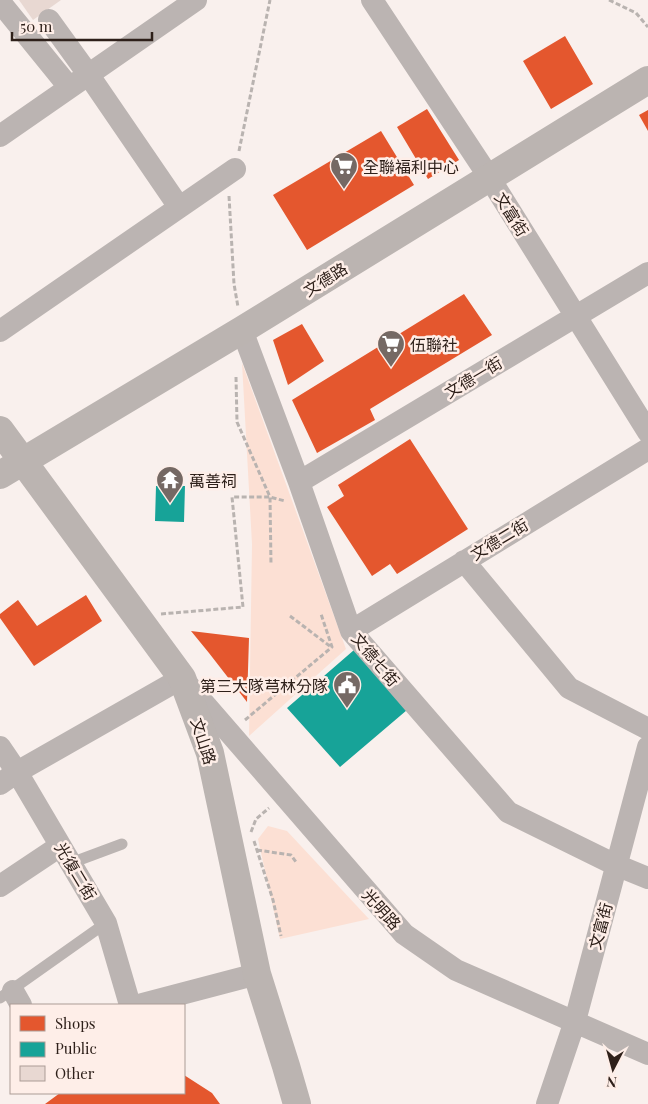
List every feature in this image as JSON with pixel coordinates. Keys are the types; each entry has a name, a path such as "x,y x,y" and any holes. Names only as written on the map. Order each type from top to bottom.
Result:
{"main road":[{"name":"文德路","path":"11,468 242,330 648,80"},
{"name":"文山路","path":"0,430 11,468 136,615 182,678 210,753 257,974 297,1104"}],"street":[{"path":"0,136 196,0"},
{"name":"文富街","path":"372,0 489,177 648,432"},
{"path":"0,2 69,87"},
{"path":"49,20 179,207"},
{"path":"0,331 235,169"},
{"name":"文德一街","path":"299,482 648,273"},
{"name":"文德七街","path":"242,330 299,482 351,631 508,812 616,865 648,878"},
{"name":"文德二街","path":"351,631 648,449"},
{"path":"464,561 569,688 648,729"},
{"path":"8,778 182,678"},
{"name":"光明路","path":"182,678 404,934 456,970 648,1054"},
{"name":"光復二街","path":"0,747 8,778 65,854 106,923 130,1004"},
{"name":"文富街","path":"547,1104 575,1021 648,747"},
{"path":"0,886 65,854"},
{"path":"143,1004 257,974"}],"lane":[{"path":"65,854 122,844"},
{"path":"11,998 106,923"}],"path":[{"path":"609,0 636,13 648,28"},
{"path":"236,375 237,422 270,497 271,565"},
{"path":"136,615 243,607 232,497 270,497 286,501 289,510"},
{"path":"320,610 332,647"},
{"path":"290,616 332,647"},
{"path":"229,733 332,647"},
{"path":"281,936 273,900 251,831 256,819 283,795"},
{"path":"257,850 291,855 296,862"}],"shaded area":[{"path":"242,363 346,649 249,736 252,544"},
{"path":"268,826 287,831 369,919 280,939 258,839"}],"building: Shops":[{"path":"565,36 593,84 551,109 523,61"},
{"path":"427,109 459,160 428,179 397,127"},
{"path":"648,110 648,131 639,115"},
{"name":"全聯福利中心","path":"381,131 414,185 307,250 273,195"},
{"name":"伍聯社","path":"464,294 492,335 370,409 375,420 317,453 292,400"},
{"path":"302,324 324,361 288,385 273,340"},
{"path":"410,439 468,529 397,574 390,564 372,576 327,507 344,496 338,485"},
{"path":"86,595 102,621 34,666 0,618 0,614 18,600 37,626"},
{"path":"191,631 249,638 247,702 209,653"},
{"path":"185,1076 212,1093 220,1104 45,1104 59,1094 185,1094"}],"building: Public":[{"name":"萬善祠","path":"156,486 185,486 184,522 155,521"},
{"name":"第三大隊芎林分隊","path":"354,650 407,710 340,767 287,708"}],"building: Other":[{"path":"19,0 61,0 33,20"}],"place":[{"name":"全聯福利中心","path":"344,190"},
{"name":"伍聯社","path":"391,368"},
{"name":"萬善祠","path":"170,504"},
{"name":"第三大隊芎林分隊","path":"347,709"}]}
